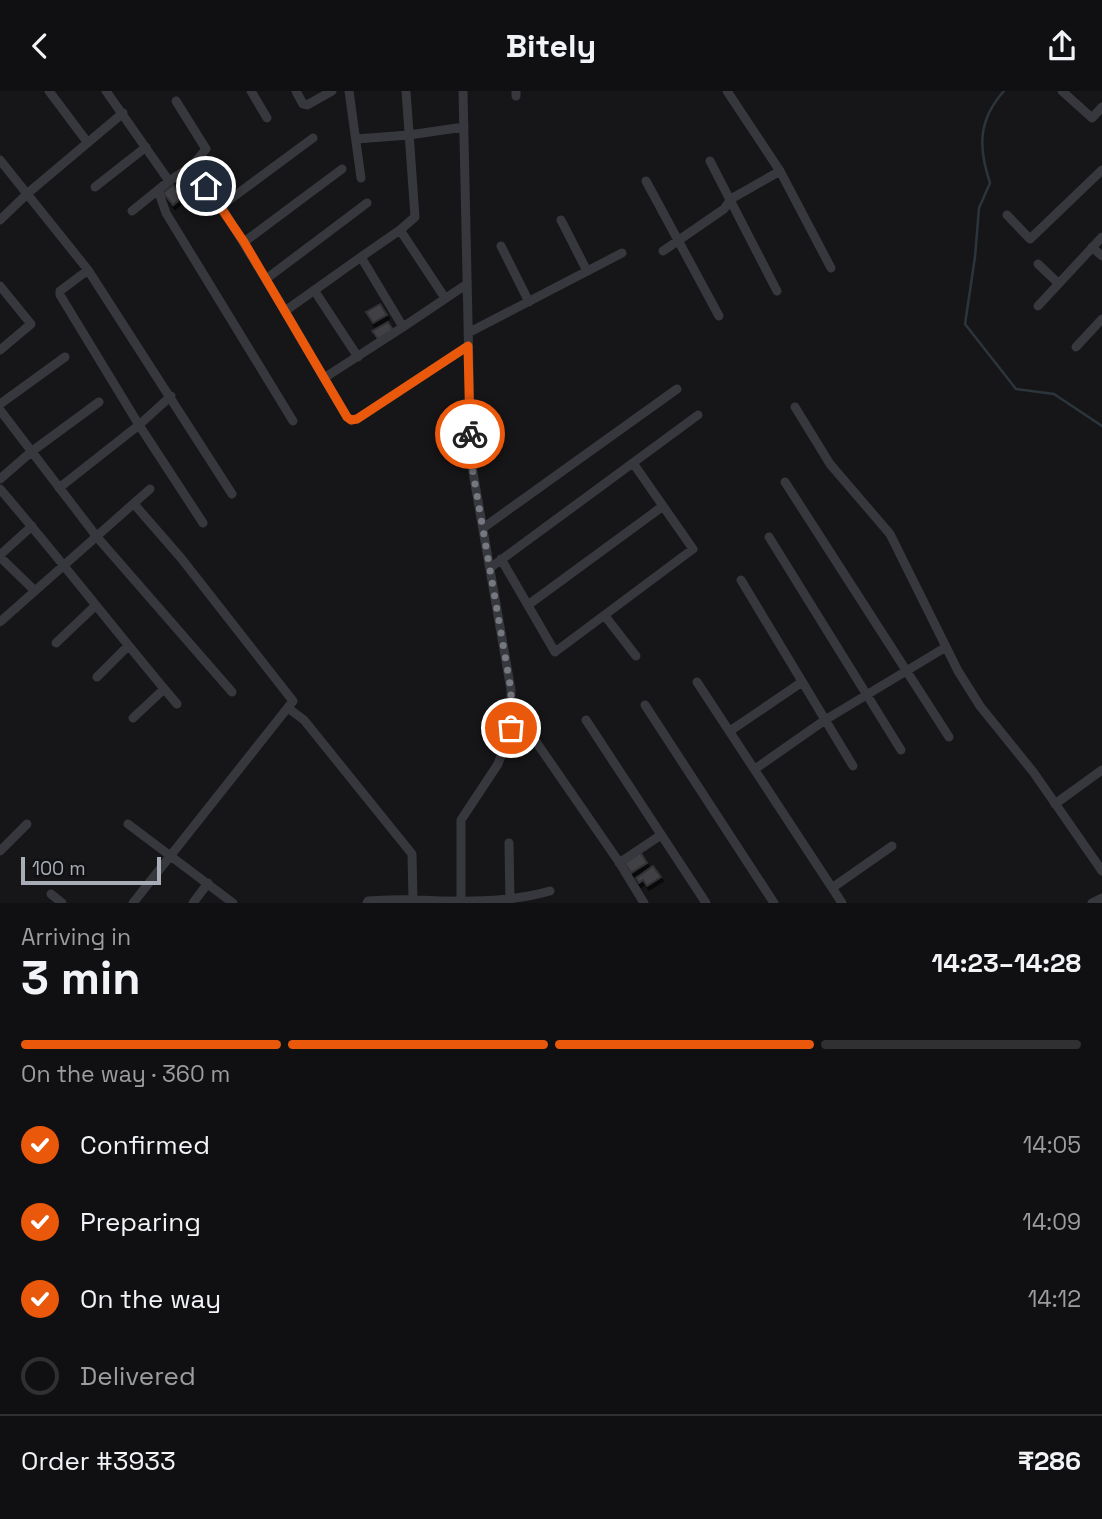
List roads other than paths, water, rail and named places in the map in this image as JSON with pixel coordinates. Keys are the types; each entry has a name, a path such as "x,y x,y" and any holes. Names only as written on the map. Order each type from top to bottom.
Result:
{"street":[{"path":"49,91 88,143"},
{"path":"106,91 169,181"},
{"path":"251,91 267,117"},
{"path":"296,91 303,104 307,105 332,91"},
{"path":"349,91 361,178"},
{"path":"285,311 415,217 405,91"},
{"path":"461,902 461,820 498,764 514,728 511,690 471,461 463,91"},
{"path":"727,91 780,171 831,268"},
{"path":"1062,91 1092,118 1102,107"},
{"path":"132,211 192,166 206,149 176,101"},
{"path":"0,221 28,193 123,113"},
{"path":"356,139 464,127"},
{"path":"221,206 313,138"},
{"path":"95,187 146,147"},
{"path":"0,160 88,270 232,494"},
{"path":"709,161 777,291"},
{"path":"192,166 244,242 351,420 357,419 468,346"},
{"path":"244,242 342,169"},
{"path":"1007,215 1030,239 1102,170"},
{"path":"663,251 724,209 730,201 780,171"},
{"path":"646,181 719,316"},
{"path":"158,190 166,213 293,421"},
{"path":"266,279 368,203"},
{"path":"561,221 587,271"},
{"path":"400,230 445,298"},
{"path":"1038,306 1102,237"},
{"path":"501,246 529,302"},
{"path":"1092,247 1102,256"},
{"path":"468,333 622,253"},
{"path":"361,257 403,327"},
{"path":"1038,264 1058,283"},
{"path":"88,270 60,291 60,295 139,425 203,523"},
{"path":"324,378 467,283"},
{"path":"0,286 31,324 0,350"},
{"path":"314,290 358,357"},
{"path":"1076,347 1102,319"},
{"path":"65,357 0,407 97,537 232,692"},
{"path":"483,528 677,389"},
{"path":"59,488 171,396"},
{"path":"0,479 99,402"},
{"path":"795,407 830,464 890,534 946,647 980,706 1034,773 1102,871"},
{"path":"490,568 698,415"},
{"path":"502,559 555,652 693,549 633,463"},
{"path":"785,482 948,737"},
{"path":"0,489 177,704"},
{"path":"0,622 150,489"},
{"path":"133,903 293,701 181,558 134,504"},
{"path":"528,604 663,506"},
{"path":"32,526 0,556 35,591"},
{"path":"769,537 901,750"},
{"path":"741,580 853,767"},
{"path":"56,643 95,607"},
{"path":"605,615 635,656"},
{"path":"97,677 128,646"},
{"path":"755,769 825,720 946,647"},
{"path":"697,681 842,903"},
{"path":"730,731 802,682"},
{"path":"133,718 164,689"},
{"path":"645,705 774,903"},
{"path":"288,708 304,720 412,854 412,899"},
{"path":"586,720 706,903"},
{"path":"514,728 532,736 620,863 644,903"},
{"path":"1055,804 1102,769"},
{"path":"0,851 27,824"},
{"path":"128,824 233,903"},
{"path":"620,863 661,835"},
{"path":"509,843 510,902"},
{"path":"832,888 892,846"},
{"path":"193,903 208,883"},
{"path":"367,903 412,899 510,902 534,898 550,891"},
{"path":"51,894 62,903"},
{"path":"1092,903 1102,898"}],"waterway":[{"path":"1004,91 989,113 983,134 983,158 990,183 979,208 965,324 1016,389 1054,394 1102,426"}]}
